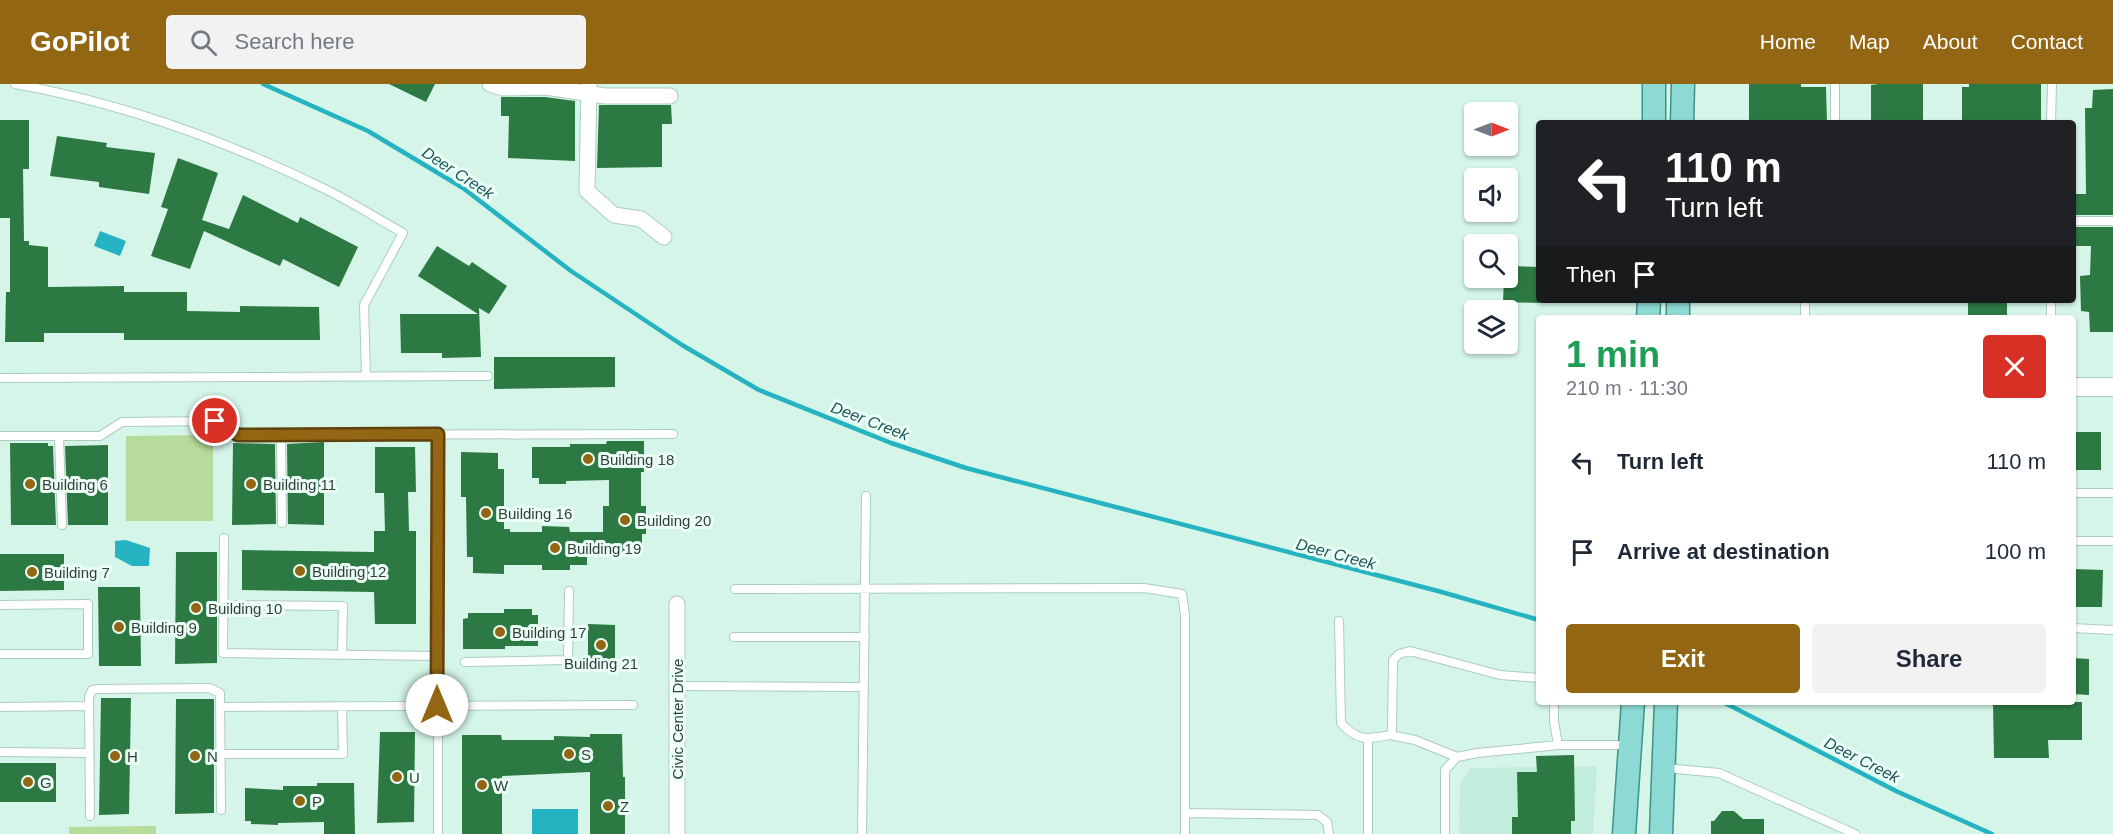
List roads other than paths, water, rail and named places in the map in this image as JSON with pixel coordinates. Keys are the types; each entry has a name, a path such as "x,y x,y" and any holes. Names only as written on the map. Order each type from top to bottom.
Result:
{"main road":[{"path":"1654,84 1654,120"},
{"path":"1682,120 1683,84"},
{"path":"1624,834 1633,705"},
{"path":"1661,834 1666,705"}],"street":[{"path":"490,84 503,88 588,88 605,96 670,96"},
{"path":"588,88 587,190 614,215 641,219 664,237"},
{"path":"2076,387 2113,387"},
{"name":"Civic Center Drive","path":"677,604 677,834"}],"lane":[{"path":"15,84 54,91 141,114 204,137 328,191 403,233 364,305 366,376"},
{"path":"1835,84 1835,120"},
{"path":"2051,120 2052,84"},
{"path":"2076,220 2113,220"},
{"path":"0,378 488,376"},
{"path":"0,436 100,436 122,422 215,421 238,435 673,434"},
{"path":"438,434 438,834"},
{"path":"281,435 282,523"},
{"path":"59,436 62,525"},
{"path":"2076,494 2113,493"},
{"path":"862,834 866,496"},
{"path":"224,538 223,653 437,656"},
{"path":"2076,541 2113,541"},
{"path":"735,589 1144,588 1182,594 1185,615 1185,834"},
{"path":"465,662 568,660 569,591"},
{"path":"0,605 88,604 88,654 0,654"},
{"path":"223,605 343,606 342,654"},
{"path":"1339,621 1341,723 1351,734 1368,739 1390,735 1415,740 1457,757 1558,745 1631,746"},
{"path":"2076,628 2113,630"},
{"path":"734,637 865,638"},
{"path":"1390,735 1392,731 1393,660 1399,654 1410,651 1500,675 1536,678"},
{"path":"677,686 864,687"},
{"path":"90,816 89,697 92,690 98,689 209,688 220,693 221,810"},
{"path":"221,707 633,705"},
{"path":"1554,705 1558,745"},
{"path":"0,707 89,706"},
{"path":"221,754 343,754 342,706"},
{"path":"1368,739 1368,834"},
{"path":"0,752 89,753"},
{"path":"1445,834 1446,770 1457,757"},
{"path":"1663,768 1719,773 1855,834"},
{"path":"1185,813 1318,815 1327,822 1329,834"}],"water":[{"path":"100,231 126,241 120,256 94,246"},
{"path":"126,540 150,548 149,566 132,566 115,557 115,541"},
{"path":"532,809 578,809 578,834 532,834"}],"waterway":[{"name":"Deer Creek","path":"263,84 368,131 463,188 571,271 682,345 759,390 891,443 966,468 1438,591 1536,619"},
{"name":"Deer Creek","path":"1729,705 1896,791 1992,834"}],"place":[{"name":"Building 18","path":"588,459"},
{"name":"Building 6","path":"30,484"},
{"name":"Building 11","path":"251,484"},
{"name":"Building 16","path":"486,513"},
{"name":"Building 20","path":"625,520"},
{"name":"Building 19","path":"555,548"},
{"name":"Building 12","path":"300,571"},
{"name":"Building 7","path":"32,572"},
{"name":"Building 10","path":"196,608"},
{"name":"Building 9","path":"119,627"},
{"name":"Building 17","path":"500,632"},
{"name":"Building 21","path":"601,645"},
{"name":"S","path":"569,754"},
{"name":"H","path":"115,756"},
{"name":"N","path":"195,756"},
{"name":"U","path":"397,777"},
{"name":"G","path":"28,782"},
{"name":"W","path":"482,785"},
{"name":"P","path":"300,801"},
{"name":"Z","path":"608,806"}]}
